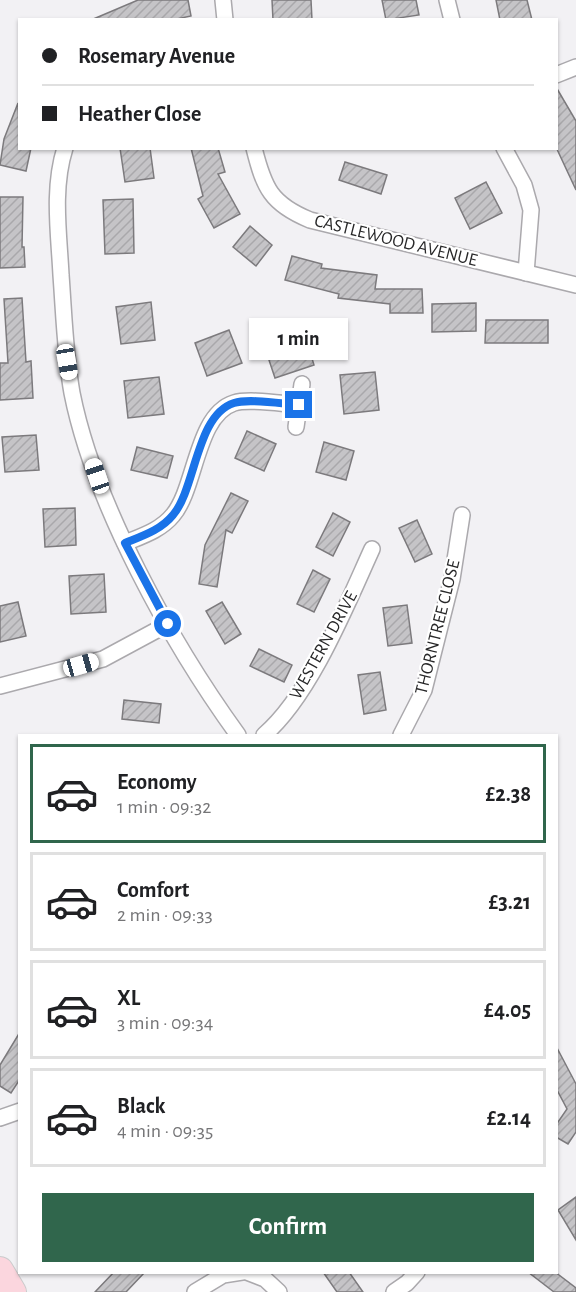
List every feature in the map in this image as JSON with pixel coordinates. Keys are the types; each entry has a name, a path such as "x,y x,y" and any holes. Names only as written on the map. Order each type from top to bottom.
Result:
{"main road":[{"path":"0,1270 13,1292"}],"street":[{"path":"223,0 225,18"},
{"path":"447,0 452,18"},
{"path":"558,74 576,67"},
{"path":"65,150 58,196 58,229 67,362 73,396 86,442 103,493 125,543 204,688 237,734"},
{"name":"CASTLEWOOD AVENUE","path":"254,150 261,178 272,196 289,211 310,220 576,285"},
{"path":"505,150 524,185 531,210 526,273"},
{"path":"296,427 302,384"},
{"path":"125,543 158,529 174,514 206,433 219,413 234,403 299,405"},
{"name":"THORNTREE CLOSE","path":"402,734 424,690 452,579 462,514"},
{"name":"WESTERN DRIVE","path":"265,734 288,708 320,658 371,548"},
{"path":"0,686 103,659 168,624"},
{"path":"0,1118 18,1112"},
{"path":"195,1292 223,1275 229,1274"},
{"path":"252,1274 265,1279 279,1292"},
{"path":"394,1292 415,1274"}],"building":[{"path":"138,0 188,0 191,16 182,18 96,18"},
{"path":"272,0 311,0 312,18 273,18"},
{"path":"382,0 416,0 419,15 386,18"},
{"path":"496,0 527,0 532,18 500,18"},
{"path":"558,90 576,121 576,190 557,150"},
{"path":"18,103 18,150 31,150 26,171 0,165 4,139"},
{"path":"120,150 150,150 154,178 125,182"},
{"path":"192,150 219,150 225,172 218,174 240,214 214,228 198,199 203,196"},
{"path":"345,162 387,175 381,194 339,180"},
{"path":"486,182 502,213 470,229 455,198"},
{"path":"0,197 23,197 22,247 24,247 25,267 0,268"},
{"path":"133,199 134,253 105,254 103,200"},
{"path":"250,226 272,245 256,266 233,247"},
{"path":"292,256 322,264 321,268 377,275 375,289 422,289 423,313 390,313 390,304 338,298 339,294 285,280"},
{"path":"22,298 26,362 31,361 33,398 0,400 0,363 8,363 4,299"},
{"path":"151,302 155,340 121,344 116,307"},
{"path":"476,303 476,331 432,332 432,304"},
{"path":"486,320 548,320 548,343 485,343"},
{"path":"229,330 242,363 207,376 195,343"},
{"path":"304,332 314,365 275,378 264,345"},
{"path":"375,372 379,410 344,414 340,375"},
{"path":"159,377 164,414 128,418 124,381"},
{"path":"247,431 276,444 264,471 235,458"},
{"path":"36,435 39,470 5,472 2,437"},
{"path":"324,442 354,451 346,480 316,472"},
{"path":"137,447 173,456 167,478 131,470"},
{"path":"231,493 248,501 232,533 226,530 217,587 199,584 205,545"},
{"path":"75,508 76,545 45,547 43,509"},
{"path":"333,513 350,522 333,556 316,547"},
{"path":"417,520 432,554 415,562 399,528"},
{"path":"313,570 330,579 314,612 297,604"},
{"path":"104,574 106,612 71,614 69,576"},
{"path":"18,602 26,636 0,642 0,606"},
{"path":"222,602 241,634 225,644 206,611"},
{"path":"407,605 412,643 388,646 383,608"},
{"path":"259,649 292,665 284,682 250,666"},
{"path":"380,672 386,710 364,714 358,675"},
{"path":"124,700 161,704 159,723 122,719"},
{"path":"18,1035 18,1082 11,1093 0,1086 0,1065"},
{"path":"558,1050 576,1084 576,1132 568,1144 558,1138 558,1122 567,1109 558,1092"},
{"path":"576,1197 576,1240 558,1210"},
{"path":"112,1274 143,1274 126,1292 95,1292"},
{"path":"324,1274 350,1274 363,1292 337,1292"},
{"path":"531,1274 558,1274 576,1288 576,1292 554,1292"}],"route":[{"path":"168,624 125,543 158,529 174,514 206,433 219,413 234,403 299,405"}]}
